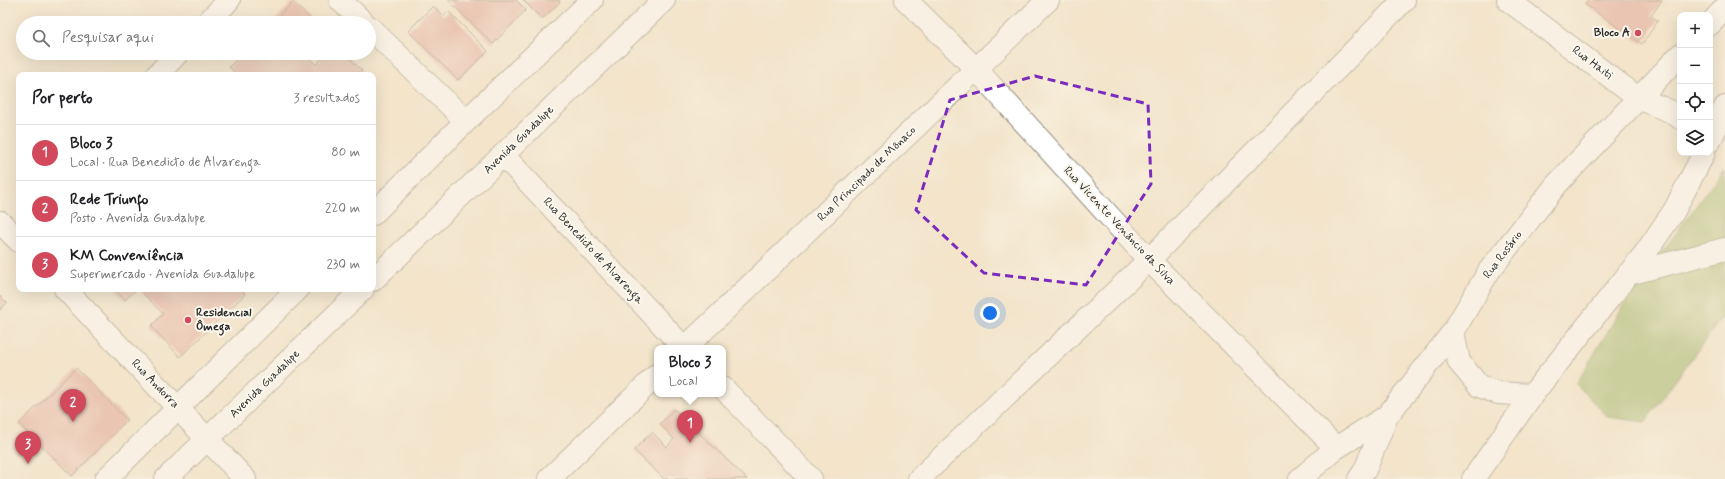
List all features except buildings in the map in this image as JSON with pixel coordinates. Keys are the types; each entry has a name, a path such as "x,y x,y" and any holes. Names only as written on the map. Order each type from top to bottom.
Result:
{"street":[{"path":"214,16 229,0"},
{"path":"340,0 357,16"},
{"path":"376,211 466,121 592,0"},
{"name":"Avenida Guadalupe","path":"376,277 664,0"},
{"name":"Rua Vicente Venâncio da Silva","path":"906,0 976,69 1149,260 1336,448"},
{"name":"Rua Principado de Mônaco","path":"687,345 1048,0"},
{"path":"919,479 1149,260 1404,0"},
{"name":"Rua Haiti","path":"1508,0 1638,98 1672,112 1677,116"},
{"path":"1713,21 1725,8"},
{"path":"376,34 466,121"},
{"name":"Rua Rosário","path":"1359,479 1365,470 1387,416 1453,332 1489,271 1557,184 1677,57"},
{"path":"160,72 171,60"},
{"path":"1713,134 1725,107"},
{"path":"1713,148 1725,153"},
{"name":"Rua Benedicto de Alvarenga","path":"503,155 681,345"},
{"path":"1473,479 1532,395 1646,252 1674,211 1702,156"},
{"path":"1628,274 1725,249"},
{"name":"Rua Andorra","path":"68,292 245,479"},
{"path":"106,479 295,292"},
{"name":"Avenida Guadalupe","path":"166,479 361,292"},
{"path":"1453,332 1459,362 1478,386 1498,393 1532,395"},
{"path":"549,479 654,378"},
{"path":"726,391 811,479"},
{"path":"1300,479 1336,448 1387,416"}],"highlighted area":[{"path":"1035,76 1148,104 1151,184 1086,285 984,273 916,210 950,100"}],"green space":[{"path":"1725,166 1725,313 1645,422 1608,417 1576,384 1623,306"}],"place":[{"name":"Bloco A","path":"1638,33"},
{"name":"Residencial Ômega","path":"188,320"},
{"name":"Rede Triunfo","path":"73,422"},
{"name":"Bloco 3","path":"690,443"},
{"name":"KM Conveniência","path":"28,464"}]}
